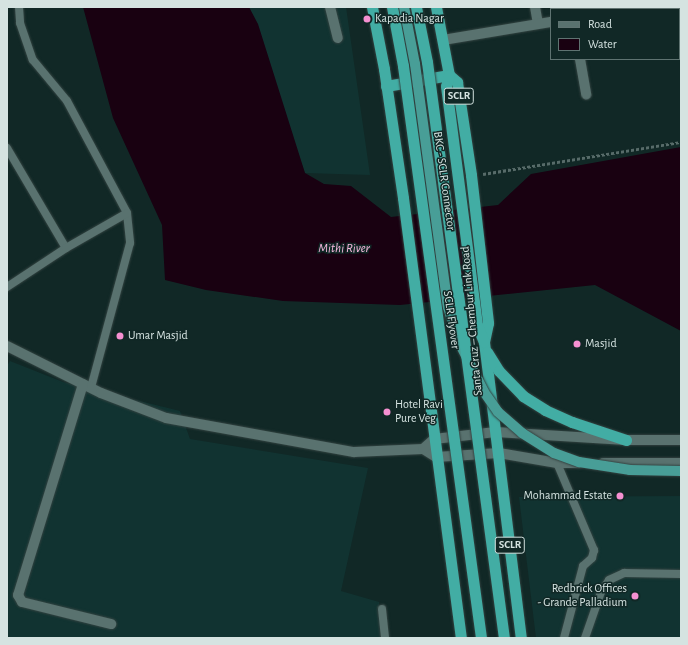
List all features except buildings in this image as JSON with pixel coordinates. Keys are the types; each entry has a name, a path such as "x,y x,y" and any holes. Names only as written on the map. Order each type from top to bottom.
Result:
{"highway":[{"path":"372,7 403,198 461,638"},
{"name":"SCLR Flyover","path":"392,7 403,66 481,638"},
{"path":"416,7 427,62 504,638"},
{"name":"Santa Cruz – Chembur Link Road","path":"436,7 448,75 457,82 471,175 482,324 521,638"},
{"path":"386,86 448,75 446,86 482,324"},
{"path":"485,346 499,371 522,396 545,410 626,440"}],"main road":[{"name":"BKC - SCLR Connector","path":"404,7 415,64 448,307 472,372 498,412 522,433 554,452 579,462 630,470 681,471"}],"street":[{"path":"330,7 338,38"},
{"path":"535,7 538,24"},
{"path":"443,40 550,22"},
{"path":"580,60 586,94"},
{"path":"7,346 87,386 166,418 212,428 354,452 423,448 434,440 496,432 626,440 681,440"},
{"path":"87,386 18,595 22,602 112,624"},
{"path":"423,448 436,457 499,453 557,462 681,463"}],"lane":[{"path":"19,7 20,23 33,60 67,101 127,214 130,243 87,386"},
{"path":"7,148 66,248"},
{"path":"7,287 66,248 127,214"},
{"path":"557,462 594,550 592,558 583,566 564,638"},
{"path":"585,638 601,592 609,580 624,573 681,574"},
{"path":"382,609 385,638"}],"path":[{"path":"471,175 504,172 681,142"}],"shaded area":[{"path":"243,7 346,7 370,175 305,173"},
{"path":"10,361 63,382 180,411 190,439 368,468 341,591 379,602 380,638 7,638 7,366"},
{"path":"681,496 681,638 536,638 519,497"}],"water":[{"name":"Mithi River","path":"83,7 249,7 258,24 305,173 324,184 351,186 391,217 498,205 531,174 681,147 681,331 595,285 400,305 283,301 206,290 165,280 162,225 113,118"}],"place":[{"name":"Kapadia Nagar","path":"367,19"},
{"name":"Umar Masjid","path":"120,336"},
{"name":"Masjid","path":"577,344"},
{"name":"Hotel Ravi Pure Veg","path":"387,412"},
{"name":"Mohammad Estate","path":"620,496"},
{"name":"Redbrick Offices - Grande Palladium","path":"635,596"}]}
